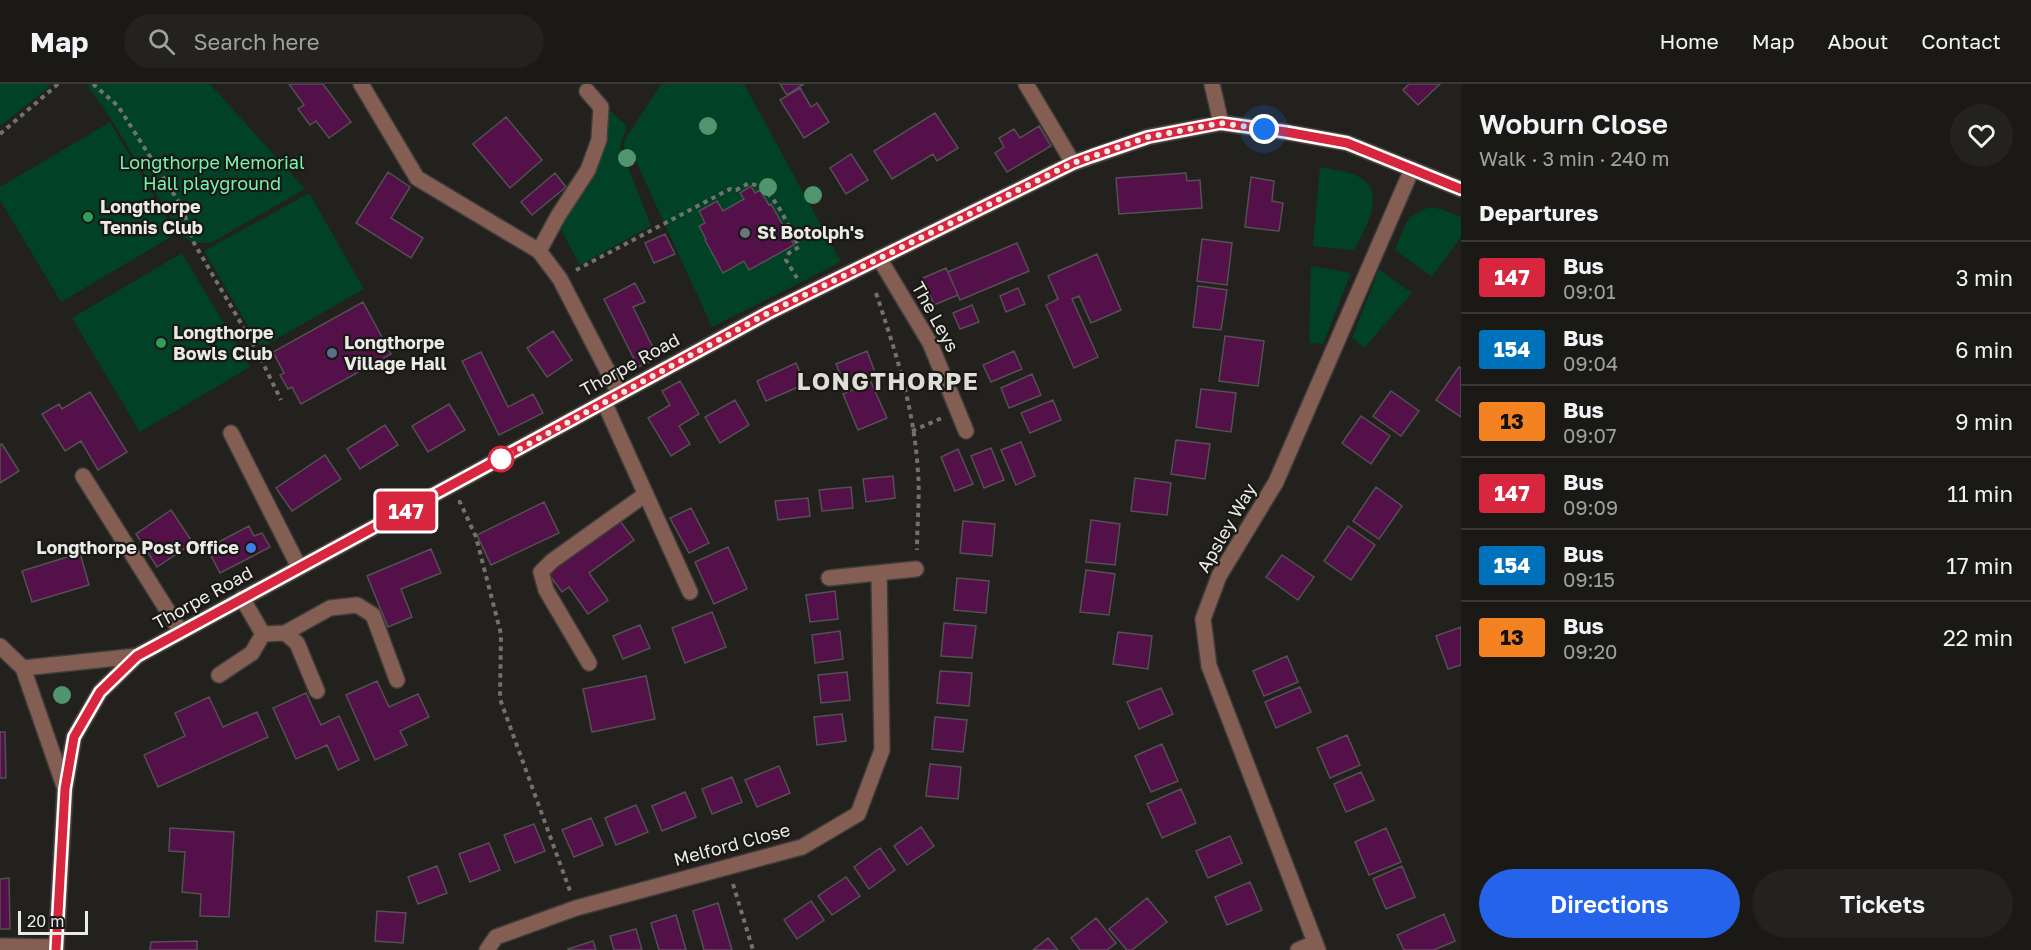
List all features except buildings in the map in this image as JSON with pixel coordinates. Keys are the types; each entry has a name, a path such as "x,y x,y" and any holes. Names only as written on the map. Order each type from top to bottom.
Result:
{"street":[{"path":"362,84 417,178 539,251 560,279 619,393"},
{"path":"1026,84 1073,163"},
{"path":"1212,84 1221,123"},
{"path":"539,251 558,216 588,170 599,140 601,107 587,91"},
{"name":"Thorpe Road","path":"56,949 65,789 74,737 100,692 137,656 619,393 872,261 1073,163 1148,137 1221,123 1286,132 1347,143 1461,189"},
{"name":"Apsley Way","path":"1316,946 1209,666 1203,619 1219,576 1276,482 1412,169"},
{"name":"The Leys","path":"872,261 930,343 966,431"},
{"path":"604,402 690,592"},
{"path":"231,433 299,567"},
{"path":"83,476 181,632"},
{"path":"590,663 546,590 541,573 552,561 646,494"},
{"path":"829,578 916,569"},
{"name":"Melford Close","path":"487,950 496,938 576,908 802,847 858,814 882,750 879,574"},
{"path":"242,598 263,634"},
{"path":"263,634 285,633 330,608 357,605 373,615 397,680"},
{"path":"285,633 297,643 317,691"},
{"path":"219,675 252,653 263,634"},
{"path":"0,646 23,668 65,789"},
{"path":"23,668 137,656"},
{"path":"0,946 56,949"},
{"path":"1298,950 1316,946"}],"path":[{"path":"0,134 58,84"},
{"path":"93,84 118,106 182,207 194,243 256,349 281,400"},
{"path":"560,279 730,189 736,190 748,183 755,184 773,199 799,247 789,253 786,260 807,294"},
{"path":"872,261 902,370 912,430 918,472 916,569"},
{"path":"912,430 958,411"},
{"path":"449,505 460,502 476,537 501,634 501,699 576,908"},
{"path":"727,867 753,950"}],"green space":[{"path":"0,84 53,84 0,126"},
{"name":"Longthorpe Memorial Hall playground","path":"86,84 210,84 305,189 211,243 194,243 182,236 111,119"},
{"path":"661,84 744,84 841,262 712,327 633,155 623,146"},
{"path":"608,109 627,126 620,146 651,226 580,265 559,226"},
{"name":"Longthorpe Tennis Club","path":"110,122 176,234 61,302 0,200 0,187"},
{"path":"1320,167 1357,176 1367,182 1372,191 1372,210 1354,250 1313,246"},
{"name":"Longthorpe Tennis Club","path":"309,193 364,289 261,348 204,251"},
{"path":"1431,207 1461,217 1461,237 1432,277 1395,250 1410,218"},
{"name":"Longthorpe Bowls Club","path":"182,253 250,367 140,432 72,318"},
{"path":"1311,266 1351,273 1323,344 1309,343"},
{"path":"1379,269 1412,293 1364,348 1352,338"}],"bus line":[{"name":"147","path":"56,950 65,789 74,737 100,692 137,656 619,393 768,313 1073,163 1148,137 1221,123 1286,132 1347,143 1461,189"}],"place":[{"name":"Longthorpe Tennis Club","path":"88,217"},
{"name":"St Botolph's","path":"745,233"},
{"name":"Longthorpe Bowls Club","path":"161,343"},
{"name":"Longthorpe Village Hall","path":"332,353"},
{"name":"Longthorpe Post Office","path":"251,548"}],"district":[{"name":"LONGTHORPE","path":"888,382"}],"route":[{"path":"501,459 768,313 1073,163 1148,137 1221,123 1264,129"}]}
